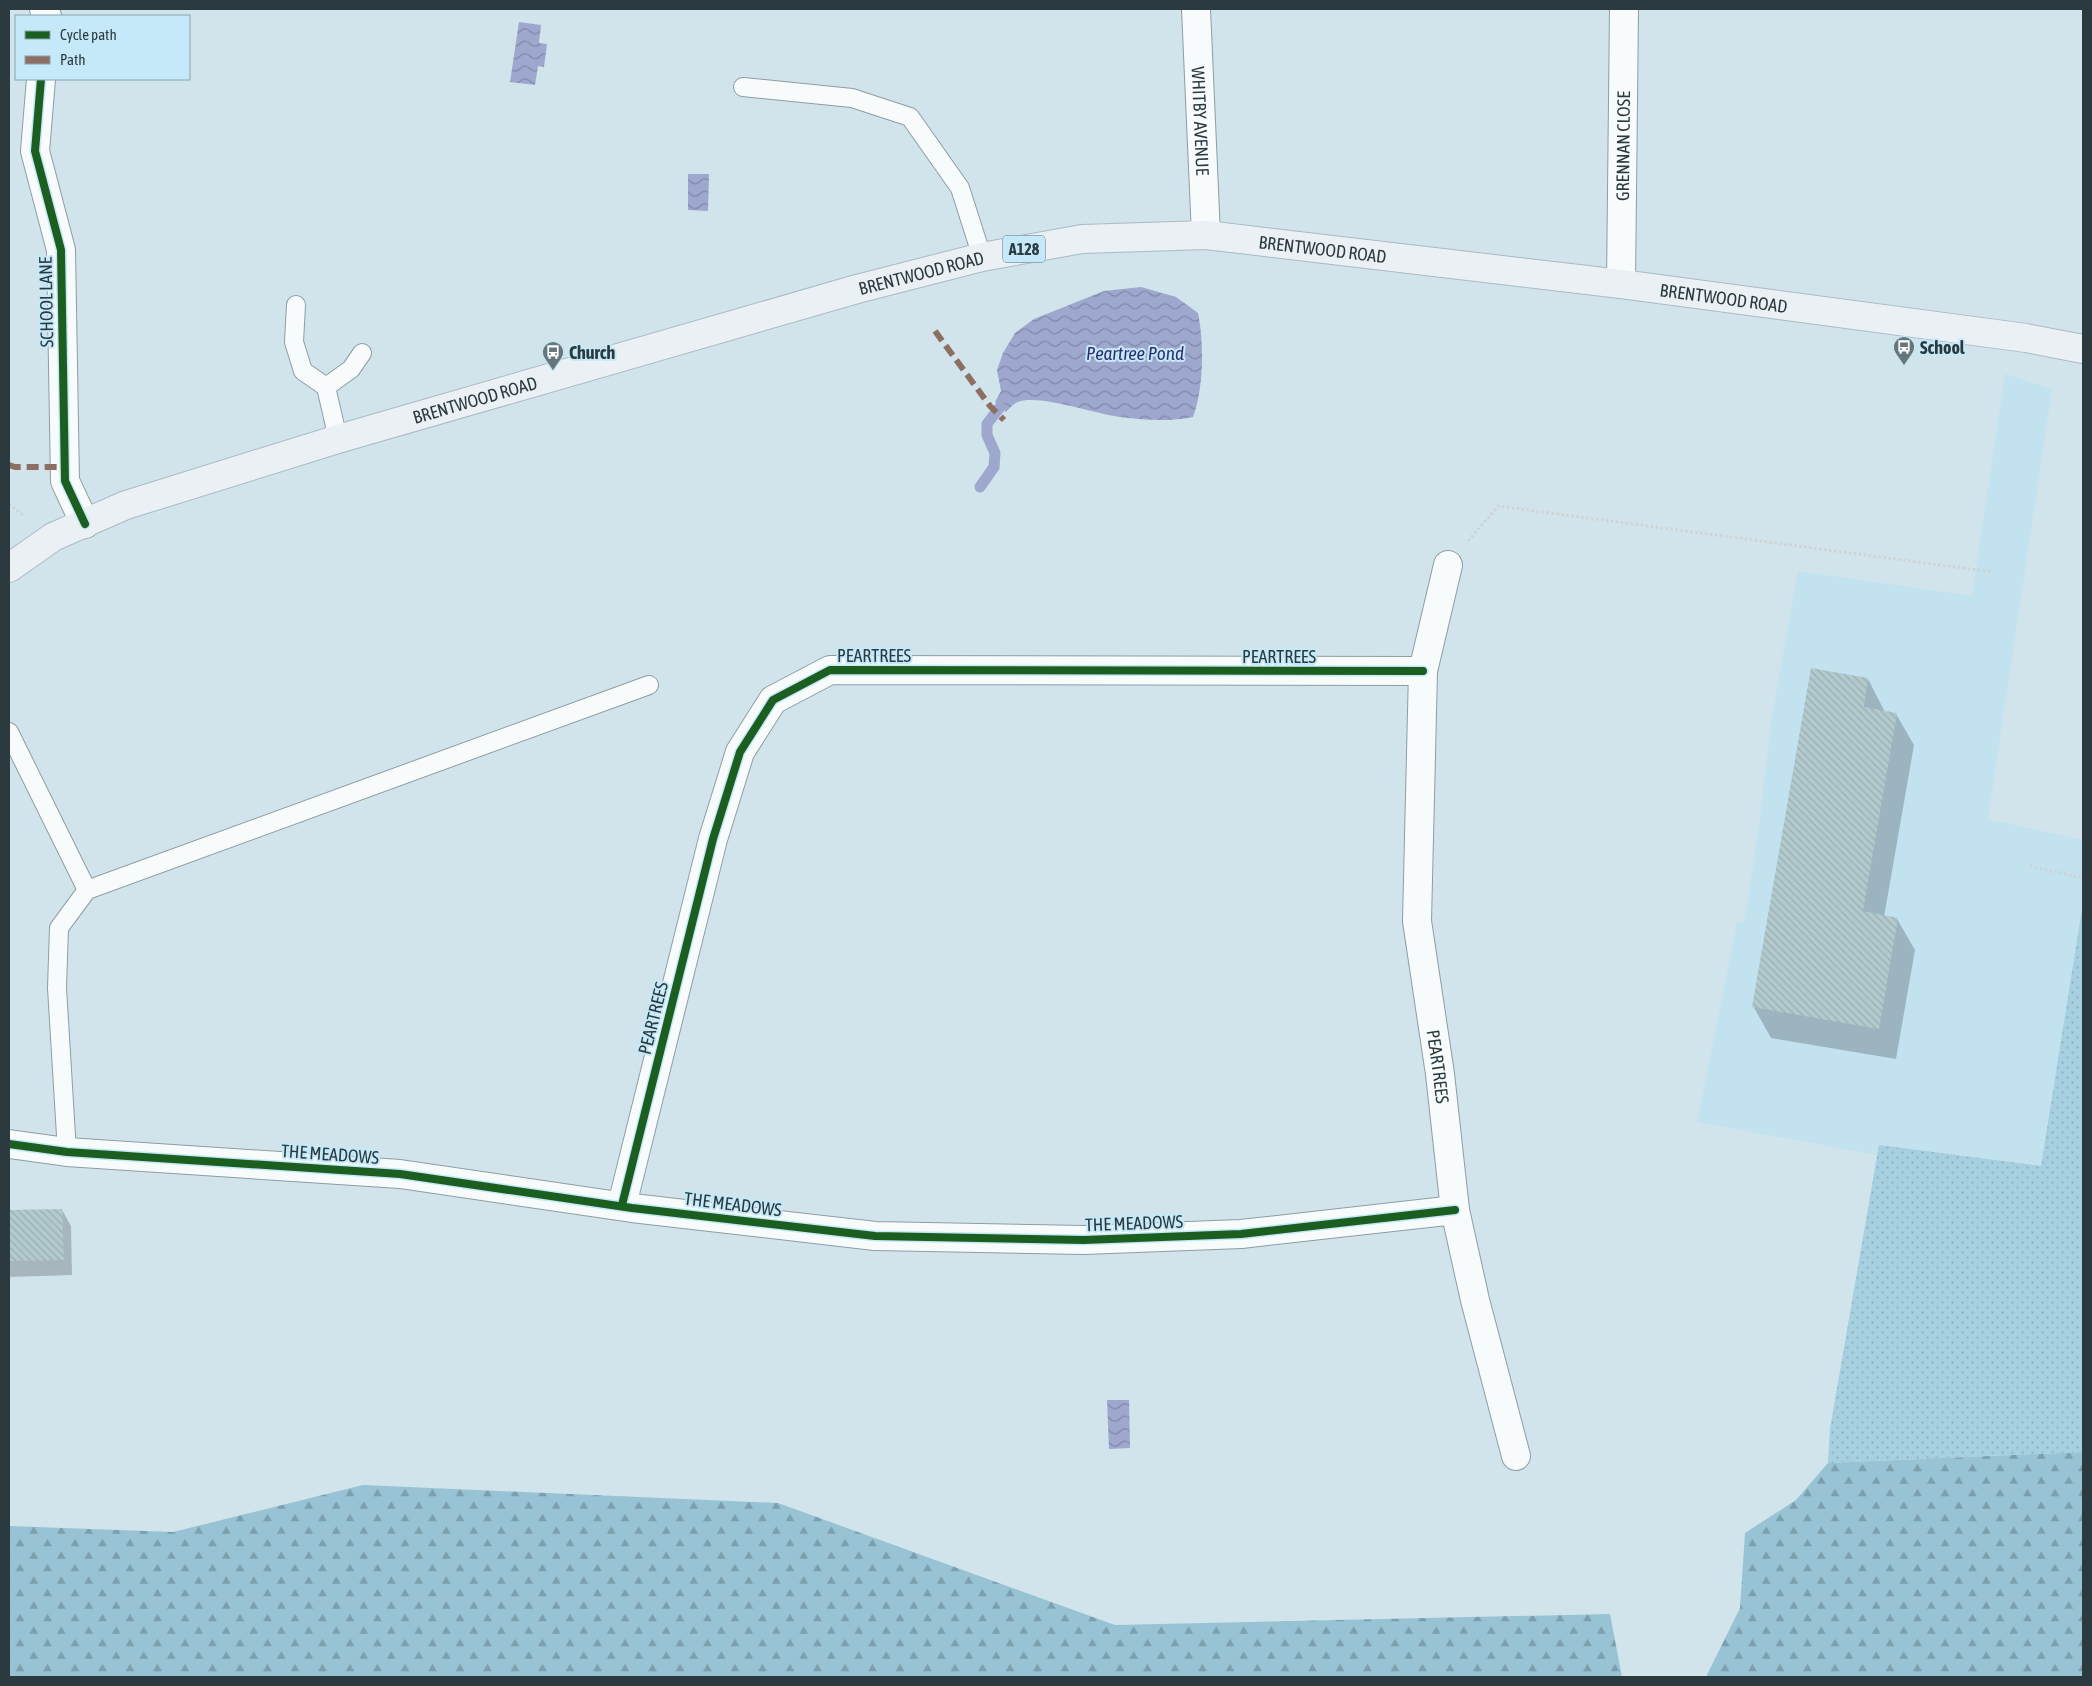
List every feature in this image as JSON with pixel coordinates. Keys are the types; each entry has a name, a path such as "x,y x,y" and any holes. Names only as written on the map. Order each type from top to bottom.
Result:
{"main road":[{"name":"BRENTWOOD ROAD","path":"9,568 53,538 126,505 338,439 857,289 982,257 1082,239 1206,235 1621,284 2026,338 2083,349"}],"street":[{"name":"WHITBY AVENUE","path":"1196,9 1206,235"},
{"name":"GRENNAN CLOSE","path":"1621,284 1624,9"},
{"name":"SCHOOL LANE","path":"41,80 35,151 61,250 65,481 85,524"},
{"name":"PEARTREES","path":"1448,565 1423,672 1417,921 1440,1074 1455,1210 1475,1300 1516,1456"},
{"name":"PEARTREES","path":"622,1205 713,839 740,752 773,700 830,670 1423,672"},
{"name":"THE MEADOWS","path":"9,1144 67,1152 400,1174 622,1205 875,1236 1084,1240 1241,1234 1455,1210"}],"lane":[{"path":"743,87 852,98 910,117 960,188 982,257"},
{"path":"296,305 294,342 302,371 326,387 338,439"},
{"path":"326,387 351,369 362,352"},
{"path":"67,1152 57,988 59,928 87,890 649,685"},
{"path":"9,732 87,890"}],"path":[{"path":"1448,565 1498,506 1994,572"},
{"path":"2030,866 2083,878"}],"shaded area":[{"path":"2005,374 2052,389 1988,819 2083,840 2083,1452 1828,1463 1830,1429 1877,1155 1697,1122 1737,922 1744,922 1758,834 1772,716 1798,571 1972,596"},
{"path":"2083,903 2083,1452 1828,1463 1830,1429 1879,1145 2041,1166"}],"green space":[{"path":"2083,1452 2083,1677 1706,1677 1740,1608 1745,1533 1796,1500 1828,1463"},
{"path":"363,1485 778,1503 1115,1625 1610,1614 1622,1677 9,1677 9,1526 173,1532"}],"water":[{"path":"519,22 541,25 539,43 547,44 544,67 538,66 535,85 510,82"},
{"path":"688,174 709,174 708,211 688,210"},
{"name":"Peartree Pond","path":"1141,287 1176,297 1198,313 1202,365 1197,405 1193,417 1148,420 1109,415 1053,402 1027,400 1016,403 1006,412 995,402 1001,391 997,370 1003,353 1015,333 1034,319 1104,291"},
{"path":"1107,1400 1129,1400 1130,1448 1109,1449"}],"building":[{"path":"1811,668 1868,678 1864,707 1897,713 1863,911 1898,918 1879,1029 1752,1007"},
{"path":"62,1209 64,1260 9,1261 9,1210"}],"waterway":[{"path":"980,487 994,467 995,453 987,435 987,424 1000,407"}],"marked path":[{"path":"935,331 990,406 1004,420"},
{"path":"9,465 15,467 63,467"}],"cycle path":[{"path":"41,80 35,151 61,250 65,481 85,524"},
{"path":"622,1205 713,839 740,752 773,700 830,670 1423,671"},
{"path":"9,1144 67,1152 400,1174 632,1208 875,1236 1084,1240 1241,1234 1455,1210"}],"place":[{"name":"School","path":"1904,366"},
{"name":"Church","path":"553,371"}]}
